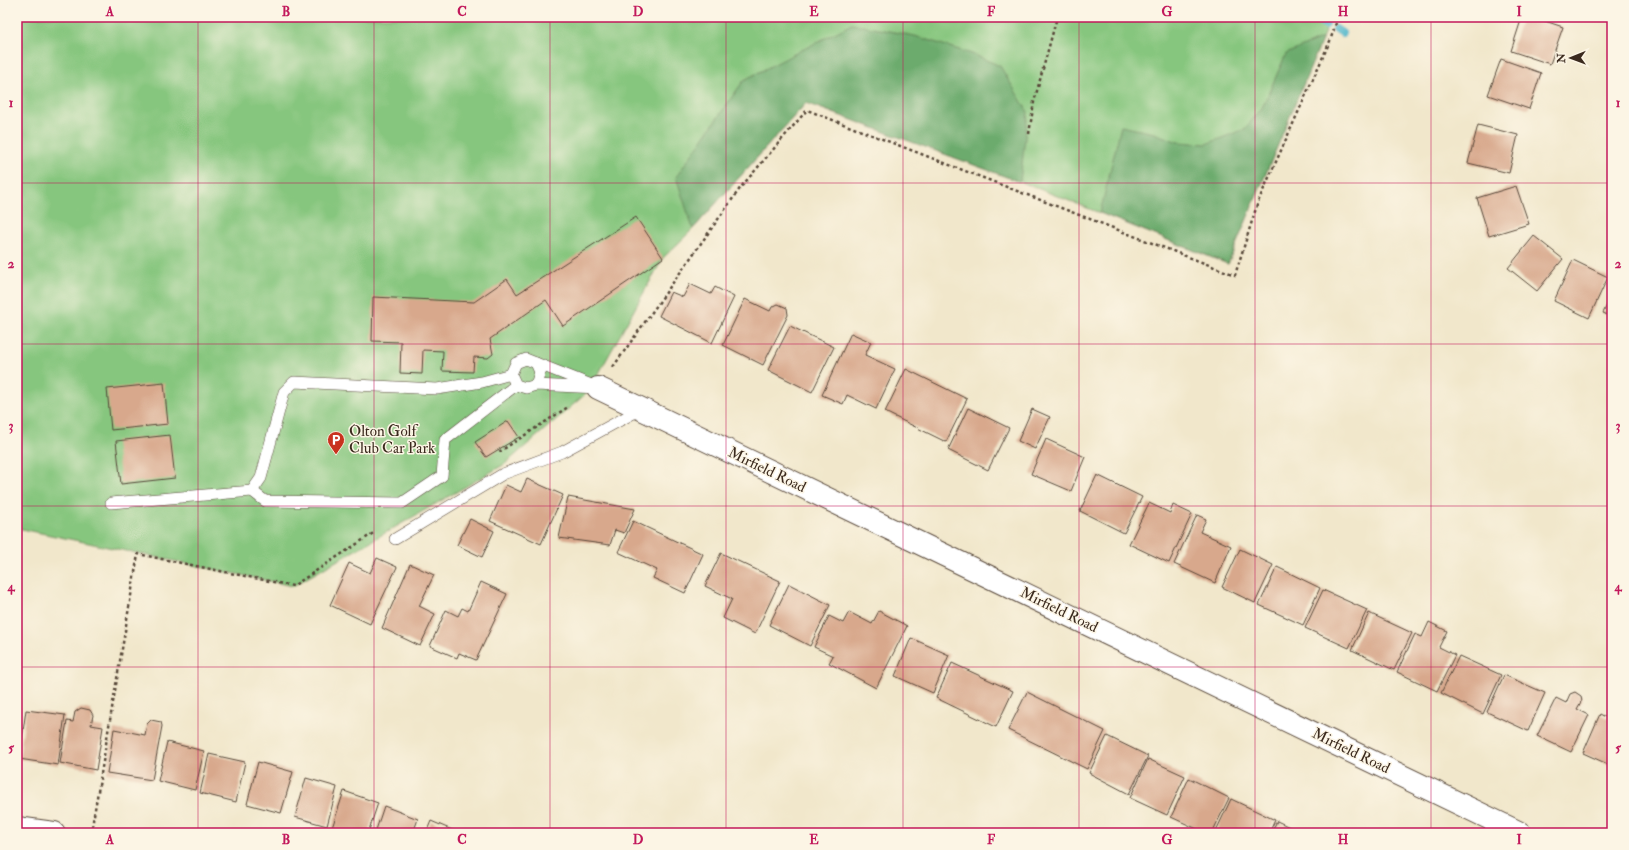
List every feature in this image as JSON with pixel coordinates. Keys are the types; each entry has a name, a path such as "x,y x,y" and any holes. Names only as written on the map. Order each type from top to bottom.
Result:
{"street":[{"name":"Mirfield Road","path":"598,388 1520,833"},
{"path":"17,828 54,833"}],"lane":[{"path":"526,359 598,388 536,385 526,388 516,385 511,374 516,363 526,359"},
{"path":"536,363 540,372 536,385"},
{"path":"252,491 261,478 284,392 294,382 437,389 482,382 511,374"},
{"path":"111,503 252,491 265,501 402,503 442,476 445,440 516,385"},
{"path":"396,539 503,474 562,452 641,409"}],"path":[{"path":"1029,134 1034,102 1057,17"},
{"path":"498,452 598,388 741,187 807,110 1235,275 1258,202 1330,41 1338,17"},
{"path":"91,833 138,554 293,586 379,530"}],"green space":[{"path":"17,17 1331,17 1228,264 994,171 806,103 693,229 663,258 589,391 505,464 293,586 17,528"},
{"path":"852,24 915,36 972,54 1000,66 1028,112 1020,182 806,103 693,229 676,177 744,80"},
{"path":"1323,38 1228,264 1100,213 1121,126 1154,133 1178,142 1206,144 1245,129 1262,108 1286,54"}],"building":[{"path":"1522,17 1533,17 1563,27 1550,64 1511,51"},
{"path":"1501,59 1541,73 1529,109 1488,95"},
{"path":"1478,125 1518,135 1509,173 1468,163"},
{"path":"1516,186 1529,224 1489,236 1477,198"},
{"path":"636,217 663,258 563,326 546,300 490,339 493,354 488,358 474,357 473,372 442,371 443,351 423,350 422,374 400,373 401,342 372,341 373,297 474,302 507,279 517,294"},
{"path":"1534,236 1563,259 1537,291 1508,268"},
{"path":"1573,260 1608,277 1589,318 1554,301"},
{"path":"690,284 711,294 715,287 734,297 712,343 659,316 671,292 683,297"},
{"path":"1612,295 1612,317 1603,313"},
{"path":"745,299 770,311 772,307 778,304 787,308 788,315 763,365 723,345"},
{"path":"790,326 834,347 812,392 768,370"},
{"path":"851,333 871,342 865,355 895,369 876,409 847,395 843,404 822,395"},
{"path":"906,369 967,399 946,442 885,412"},
{"path":"164,383 168,424 111,430 107,389"},
{"path":"968,408 1009,428 988,470 948,450"},
{"path":"1032,409 1050,417 1035,449 1018,441"},
{"path":"508,421 519,437 486,457 475,442"},
{"path":"170,435 175,478 121,484 116,441"},
{"path":"1046,439 1085,457 1071,491 1031,474"},
{"path":"1097,475 1142,497 1124,533 1080,511"},
{"path":"527,479 563,495 541,544 490,521 506,485 521,492"},
{"path":"568,497 635,509 624,533 615,530 610,545 559,538"},
{"path":"1149,503 1170,513 1173,505 1192,514 1169,563 1129,544"},
{"path":"1197,515 1206,519 1200,532 1231,546 1215,583 1174,564"},
{"path":"470,519 494,531 482,557 457,545"},
{"path":"633,521 703,554 685,593 653,578 657,570 618,552"},
{"path":"1240,549 1273,565 1255,603 1222,587"},
{"path":"721,553 780,581 755,634 723,618 732,599 705,586"},
{"path":"377,558 397,567 370,624 330,605 349,563 370,573"},
{"path":"410,564 434,575 419,606 435,614 420,646 382,628"},
{"path":"1277,567 1320,588 1303,625 1259,605"},
{"path":"481,582 507,594 476,660 459,653 457,658 430,646 446,610 458,616 462,608 468,611"},
{"path":"789,584 830,605 810,646 769,625"},
{"path":"1323,590 1367,610 1349,648 1305,628"},
{"path":"879,611 907,626 876,688 829,663 833,656 814,647 829,616 843,623 849,612 872,624"},
{"path":"1369,613 1412,633 1394,670 1352,650"},
{"path":"1429,622 1447,631 1439,647 1455,655 1437,691 1397,672 1415,634 1422,637"},
{"path":"911,638 949,655 933,693 895,676"},
{"path":"1459,656 1501,675 1483,714 1441,693"},
{"path":"952,663 1013,691 996,727 936,698"},
{"path":"1504,675 1545,693 1528,731 1487,712"},
{"path":"1027,692 1105,731 1087,769 1008,730"},
{"path":"1575,692 1581,696 1582,700 1577,709 1589,715 1571,752 1537,736 1556,698 1566,703 1570,694"},
{"path":"81,708 90,710 93,715 91,725 103,727 96,770 60,763 67,721 73,722 75,712"},
{"path":"26,710 65,715 58,765 19,759"},
{"path":"1612,713 1612,766 1583,753 1600,714 1609,719"},
{"path":"151,720 161,722 162,726 152,780 107,773 114,729 145,735 147,724"},
{"path":"1107,736 1148,756 1129,794 1089,773"},
{"path":"167,742 204,751 195,790 158,781"},
{"path":"209,754 245,762 236,802 200,793"},
{"path":"1148,759 1185,776 1167,815 1130,798"},
{"path":"258,762 293,772 281,813 247,804"},
{"path":"306,778 337,787 327,826 295,817"},
{"path":"1189,778 1229,798 1212,833 1206,833 1171,817"},
{"path":"344,791 378,803 368,833 336,833 331,831"},
{"path":"1231,799 1275,820 1269,833 1215,833"},
{"path":"384,806 418,819 413,833 375,833"},
{"path":"431,821 459,833 426,833"},
{"path":"1277,821 1302,833 1271,833"}],"waterway":[{"path":"1313,17 1326,25"},
{"path":"1336,29 1342,33"}],"place":[{"name":"Olton Golf Club Car Park","path":"336,455"}]}
